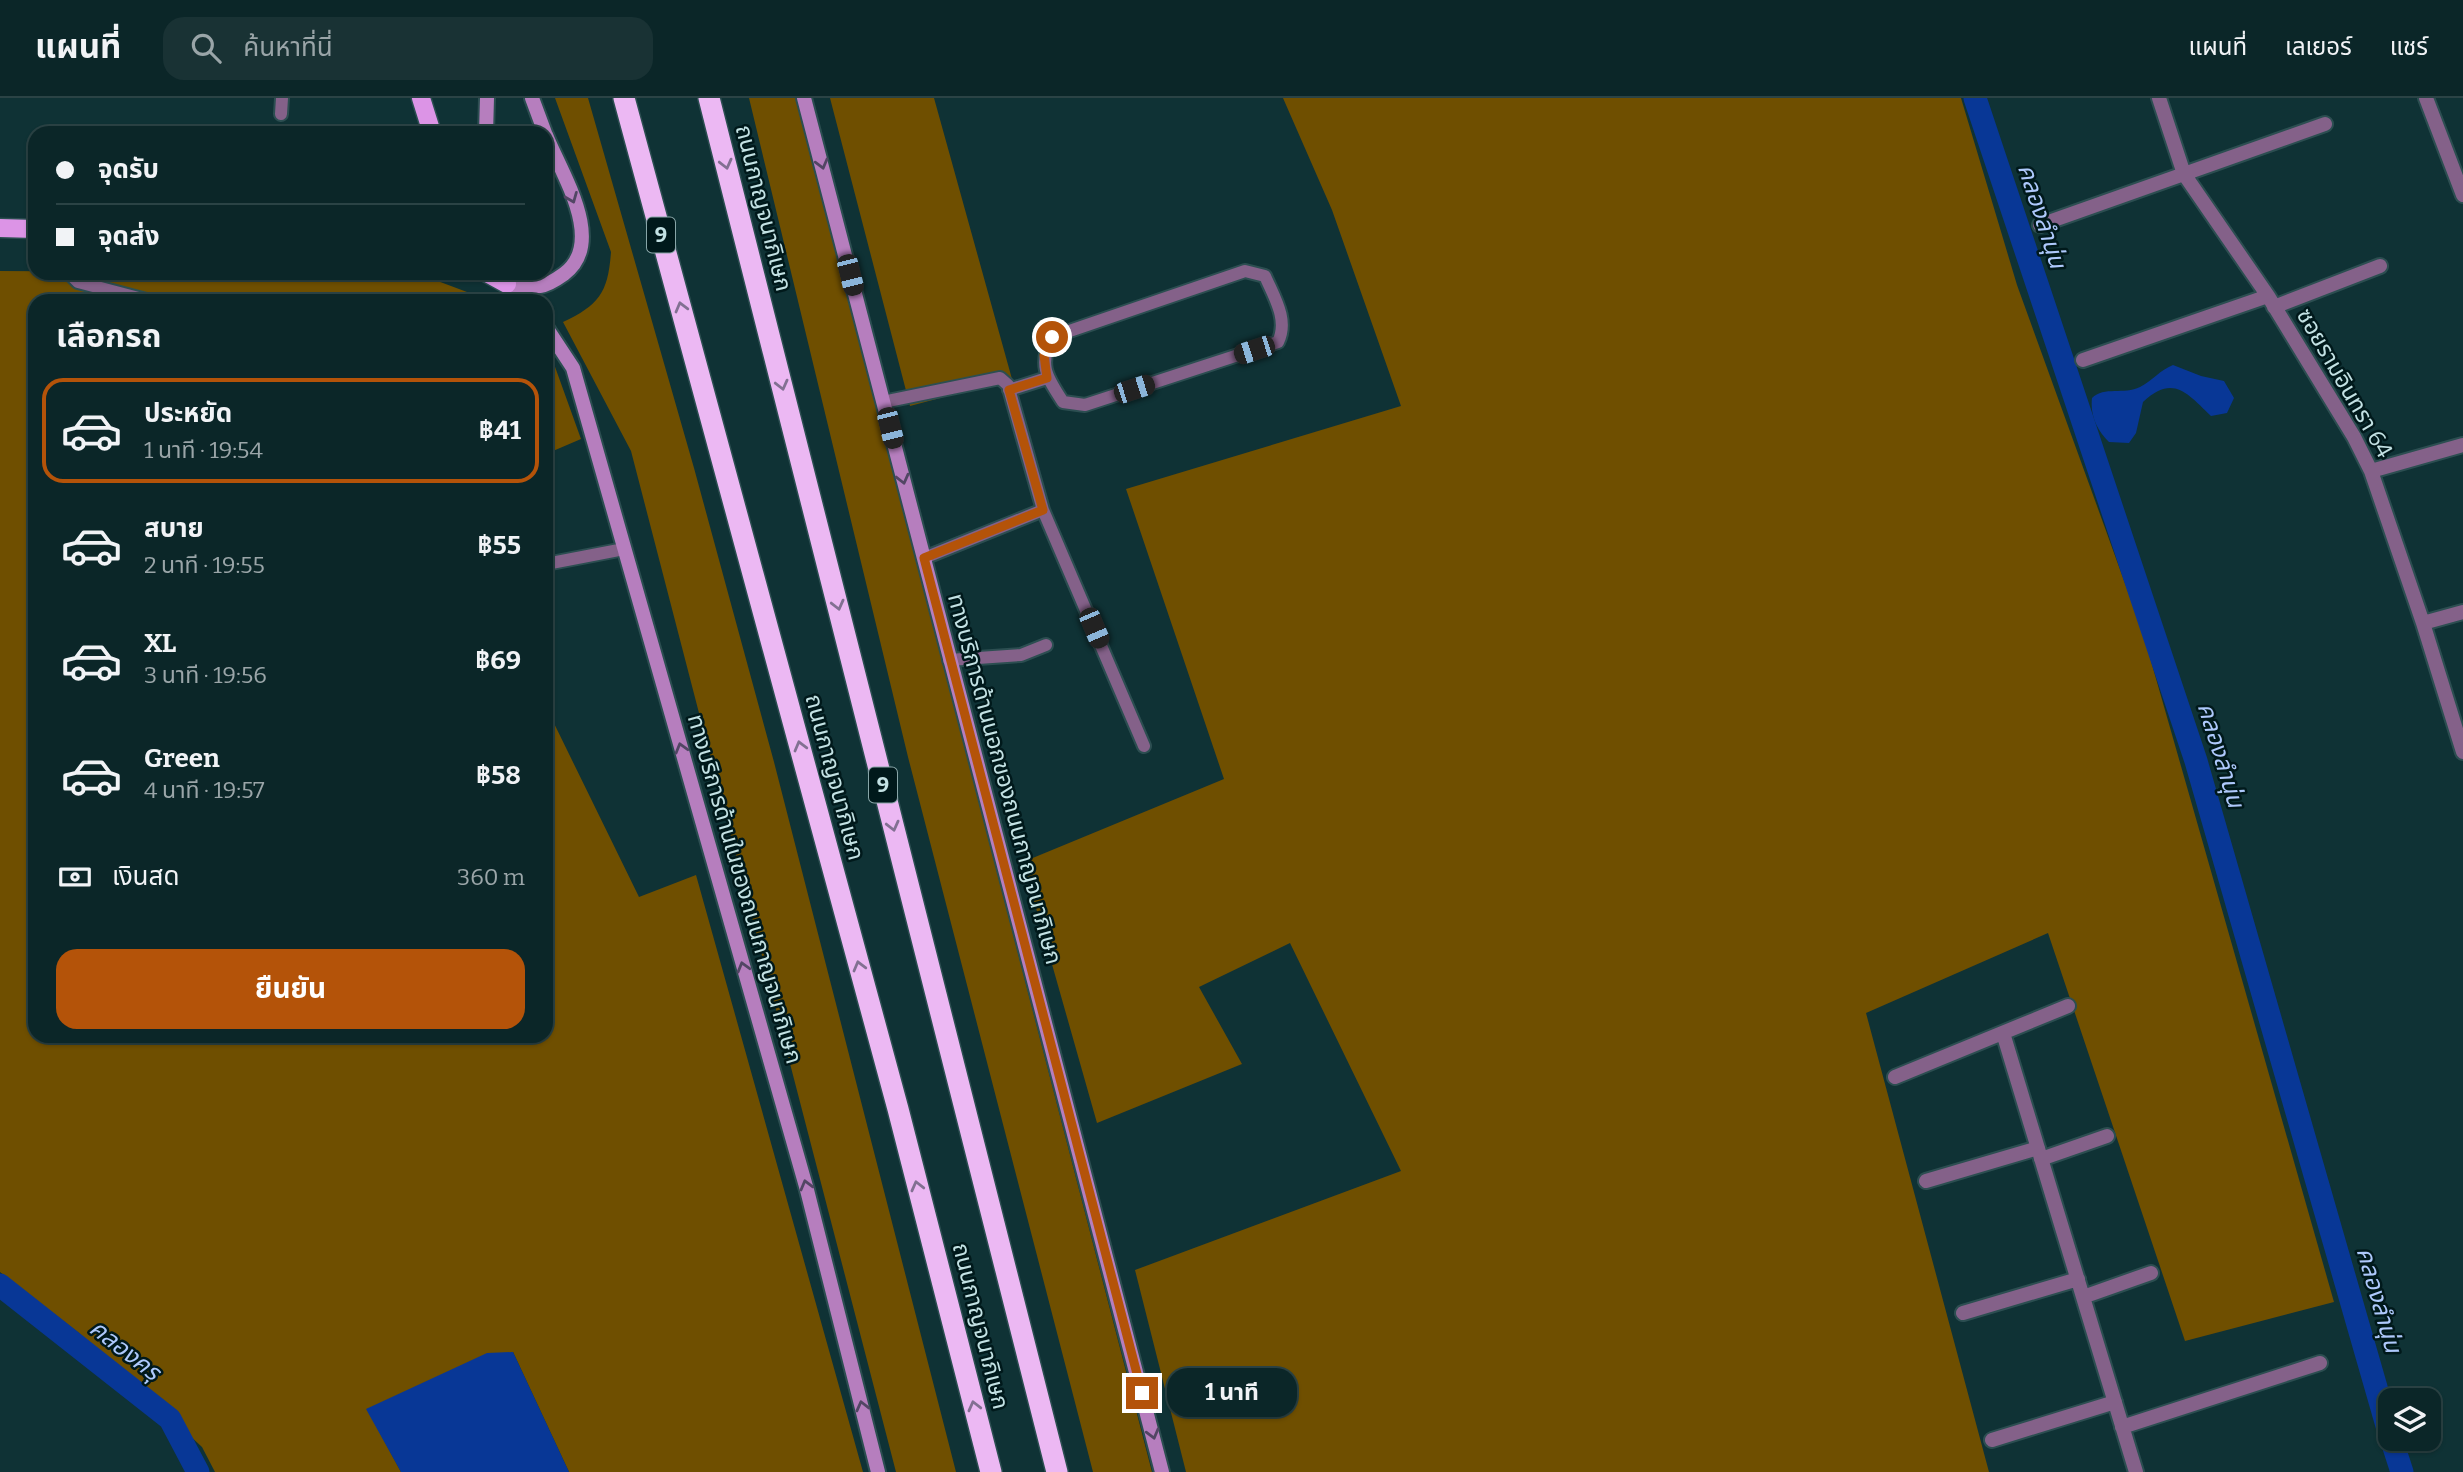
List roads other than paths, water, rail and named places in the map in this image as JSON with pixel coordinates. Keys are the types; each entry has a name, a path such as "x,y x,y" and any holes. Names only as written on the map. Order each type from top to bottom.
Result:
{"highway":[{"name":"ถนนกาญจนาภิเษก","path":"624,98 894,1095 991,1472"},
{"name":"ถนนกาญจนาภิเษก","path":"709,98 1056,1472"}],"main road":[{"path":"421,98 430,126"},
{"path":"486,126 487,98"},
{"path":"532,98 543,126"},
{"name":"ทางบริการด้านนอกของถนนกาญจนาภิเษก","path":"804,98 1162,1472"},
{"path":"512,280 542,286 554,280 577,260 583,247 579,216 553,151"},
{"path":"0,228 28,229"},
{"path":"504,280 517,294"},
{"name":"ทางบริการด้านในของถนนกาญจนาภิเษก","path":"553,338 573,368 807,1190 878,1472"}],"street":[{"name":"ซอยรามอินทรา 64","path":"2159,98 2184,174 2271,302 2354,437 2371,471 2423,623 2463,752"},
{"path":"2426,98 2463,195"},
{"path":"2039,225 2325,124"},
{"path":"2083,360 2380,266"},
{"path":"2371,471 2463,445"},
{"path":"2423,623 2463,612"},
{"path":"1895,1077 2068,1006"},
{"path":"2003,1033 2136,1472"},
{"path":"1926,1181 2107,1136"},
{"path":"2083,1297 2151,1273"},
{"path":"1963,1313 2078,1279"},
{"path":"2122,1427 2320,1363"},
{"path":"1992,1440 2115,1402"}],"lane":[{"path":"281,114 282,98"},
{"path":"1245,271 1265,276 1281,314 1282,335 1278,342 1086,405 1063,402 1047,378 1044,355 1052,337 1245,271"},
{"path":"76,280 123,294"},
{"path":"883,402 1000,378 1009,390 1043,510 1144,746"},
{"path":"1009,390 1047,378"},
{"path":"924,558 1043,510"},
{"path":"553,563 624,549"},
{"path":"949,660 1021,655 1046,645"}],"water":[{"path":"2173,365 2201,376 2224,381 2234,398 2227,413 2211,416 2187,394 2171,388 2163,389 2143,402 2136,433 2129,443 2109,442 2095,422 2092,398 2102,392 2140,387"},
{"path":"513,1352 569,1472 401,1472 366,1409 487,1353"}],"waterway":[{"name":"คลองลำนุ่น","path":"1975,98 2196,761 2378,1394"},
{"name":"คลองครุ","path":"0,1285 170,1419 198,1472"},
{"name":"คลองลำนุ่น","path":"2395,1451 2402,1472"}]}
